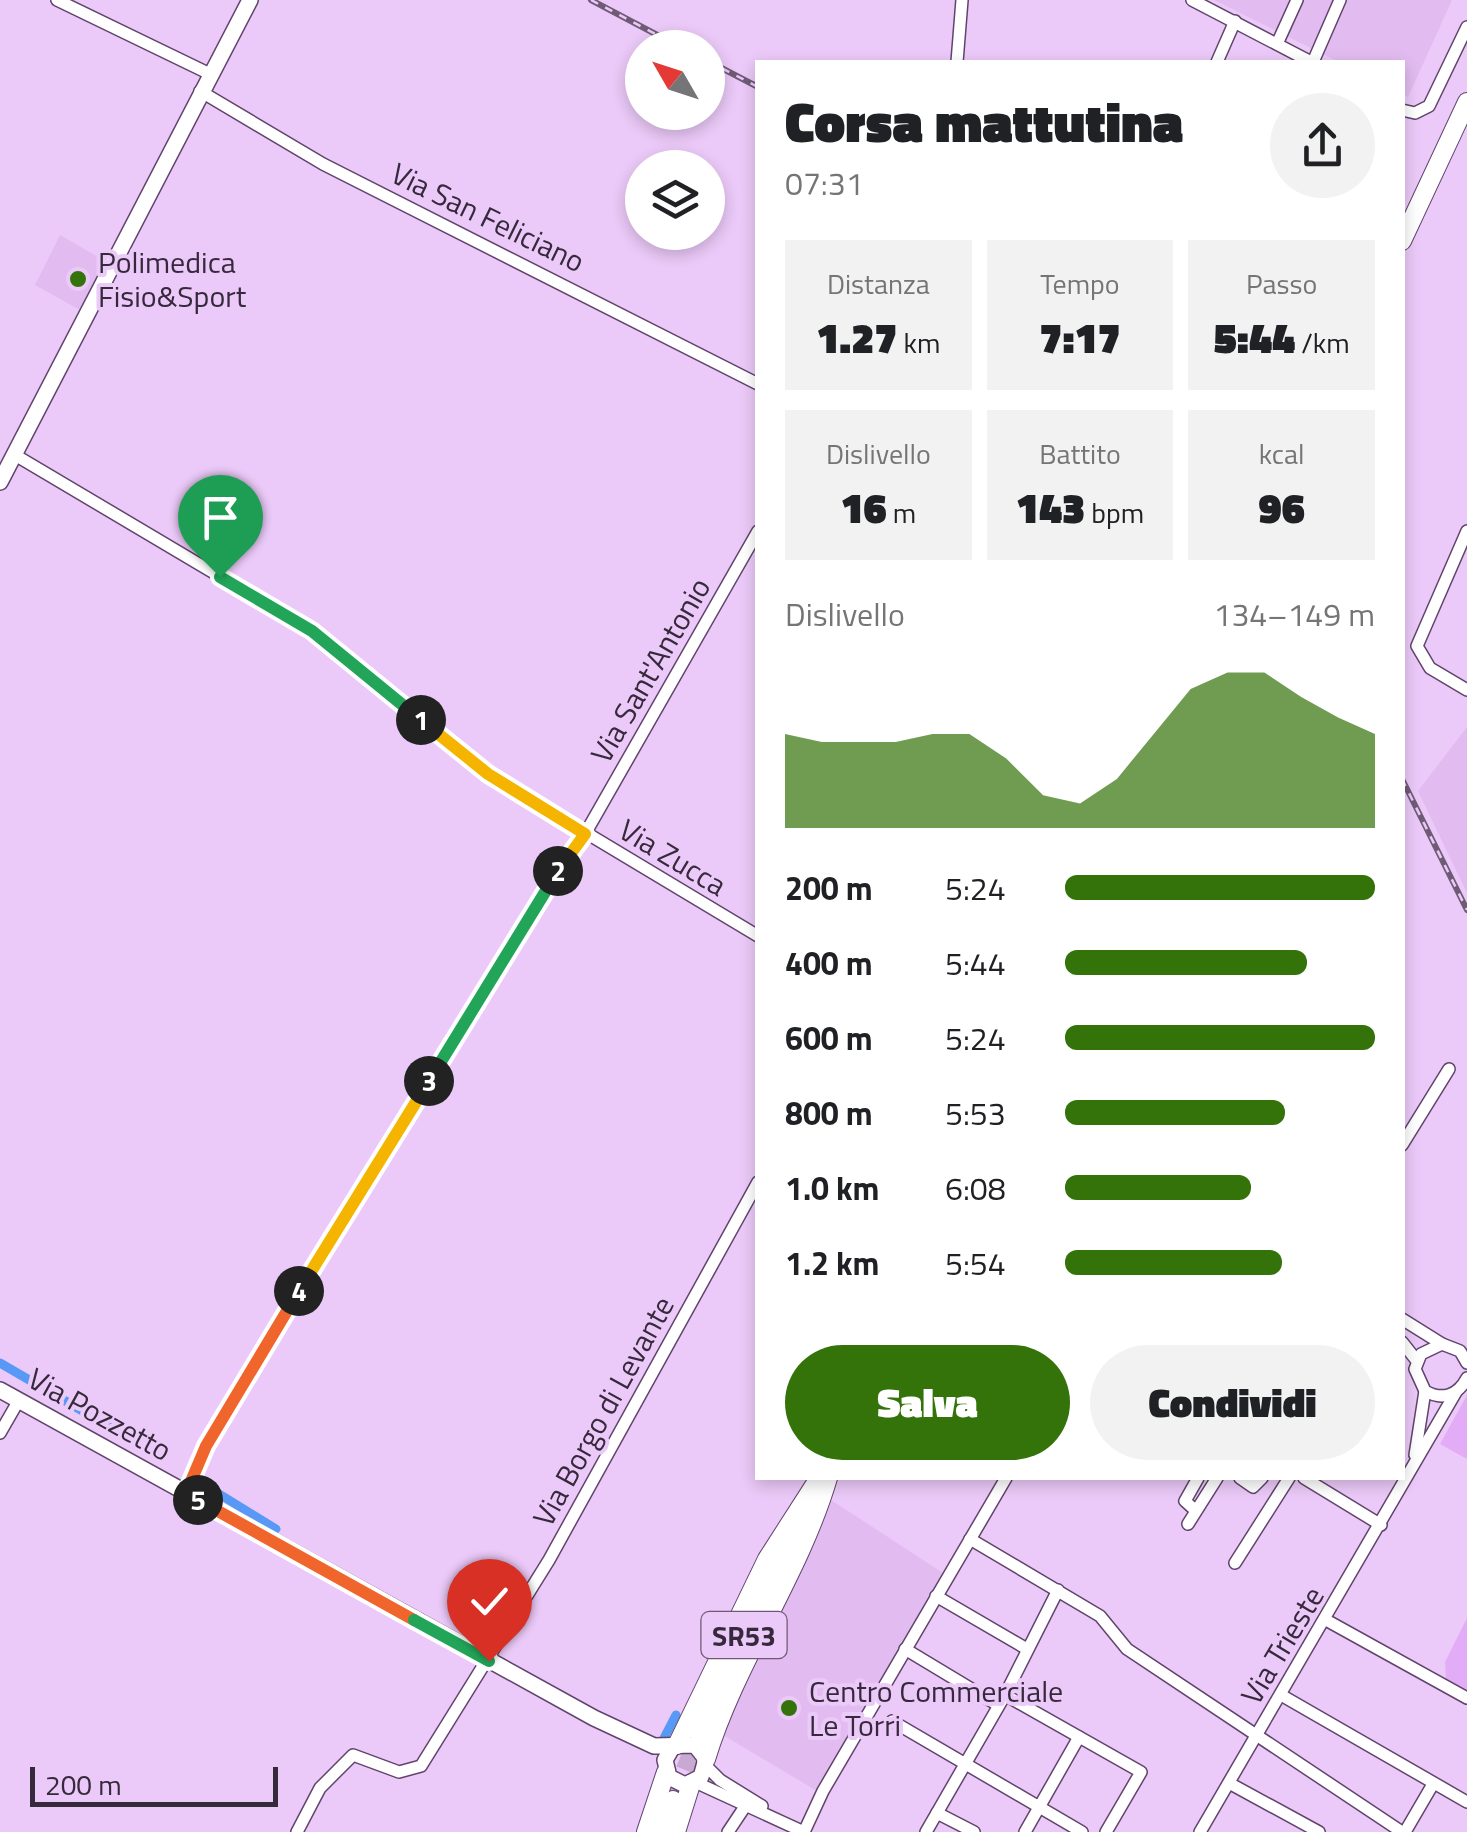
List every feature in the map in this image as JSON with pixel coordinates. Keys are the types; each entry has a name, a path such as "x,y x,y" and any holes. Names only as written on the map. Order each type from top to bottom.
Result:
{"highway":[{"path":"1405,234 1467,102"},
{"path":"675,1746 768,1559 823,1480"},
{"path":"706,1763 734,1688 798,1561 823,1480"},
{"name":"SR53","path":"699,1734 823,1480"},
{"path":"646,1832 666,1771"},
{"path":"662,1832 687,1787"},
{"path":"676,1832 687,1787"}],"main road":[{"path":"0,482 250,0"},
{"name":"Via Pozzetto","path":"0,1390 594,1718 654,1746 675,1746"},
{"name":"Via Pozzetto","path":"594,1718 666,1771"},
{"path":"675,1746 695,1746 706,1763 687,1787 666,1771 666,1755 675,1746"}],"street":[{"path":"56,0 210,74"},
{"path":"957,60 962,0"},
{"path":"1192,0 1308,60"},
{"path":"1277,44 1297,0"},
{"path":"1313,60 1340,0"},
{"path":"1217,60 1234,21"},
{"path":"1405,110 1414,112 1428,106 1467,27"},
{"name":"Via San Feliciano","path":"200,91 323,164 755,382"},
{"name":"Via Zucca","path":"16,454 312,631 488,774 755,934"},
{"path":"1467,531 1417,646 1430,668 1467,690"},
{"name":"Via Sant'Antonio","path":"186,1493 206,1446 503,957 585,834 755,536"},
{"path":"1405,1140 1449,1069"},
{"name":"Via Borgo di Levante","path":"297,1832 320,1788 353,1755 399,1772 411,1772 421,1766 489,1661 755,1187"},
{"path":"1405,1321 1459,1350"},
{"path":"1405,1346 1417,1362"},
{"path":"1459,1350 1426,1349 1417,1362 1416,1378 1425,1391 1440,1396 1465,1381"},
{"name":"Via Trieste","path":"1200,1832 1465,1381"},
{"name":"Via Trieste","path":"1407,1482 1408,1454 1422,1436 1425,1391"},
{"path":"0,1434 19,1400"},
{"path":"687,1787 748,1802 804,1832 1005,1480"},
{"path":"1196,1510 1184,1501 1197,1480"},
{"path":"1188,1524 1216,1480"},
{"path":"1234,1564 1288,1480"},
{"path":"1307,1480 1382,1526"},
{"path":"970,1539 1100,1616 1128,1649 1256,1738 1404,1832 1433,1784"},
{"path":"926,1832 1002,1700 1058,1590"},
{"path":"936,1596 1028,1649"},
{"path":"1326,1620 1467,1698"},
{"path":"905,1650 1079,1736 1141,1772 1106,1832"},
{"path":"1281,1695 1467,1802"},
{"path":"892,1721 1082,1832"},
{"path":"1025,1832 1079,1736"},
{"path":"706,1763 748,1802"},
{"path":"1229,1783 1319,1832"},
{"path":"728,1832 748,1802"},
{"path":"936,1812 974,1832"}],"shaded area":[{"path":"1214,0 1452,0 1408,97 1405,60 1335,60"},
{"path":"60,235 105,261 80,310 35,285"},
{"path":"1467,727 1467,893 1418,791"},
{"path":"1467,1395 1467,1459 1440,1444"},
{"path":"828,1498 943,1573 817,1791 723,1735"},
{"path":"1467,1618 1467,1692 1446,1679 1445,1662"}],"waterway":[{"path":"0,1363 117,1431"},
{"path":"198,1481 276,1529"},
{"path":"663,1740 676,1715"}],"tunnel":[{"path":"675,1795 699,1734"}],"railway":[{"path":"591,0 648,30"},
{"path":"725,70 755,85"},
{"path":"1405,785 1467,910"}],"place":[{"name":"Polimedica Fisio&Sport","path":"78,279"},
{"name":"Centro Commerciale Le Torri","path":"789,1708"}],"route":[{"path":"220,577 312,631 488,774 585,834 503,957 284,1317 206,1446 186,1493 489,1661"}]}
